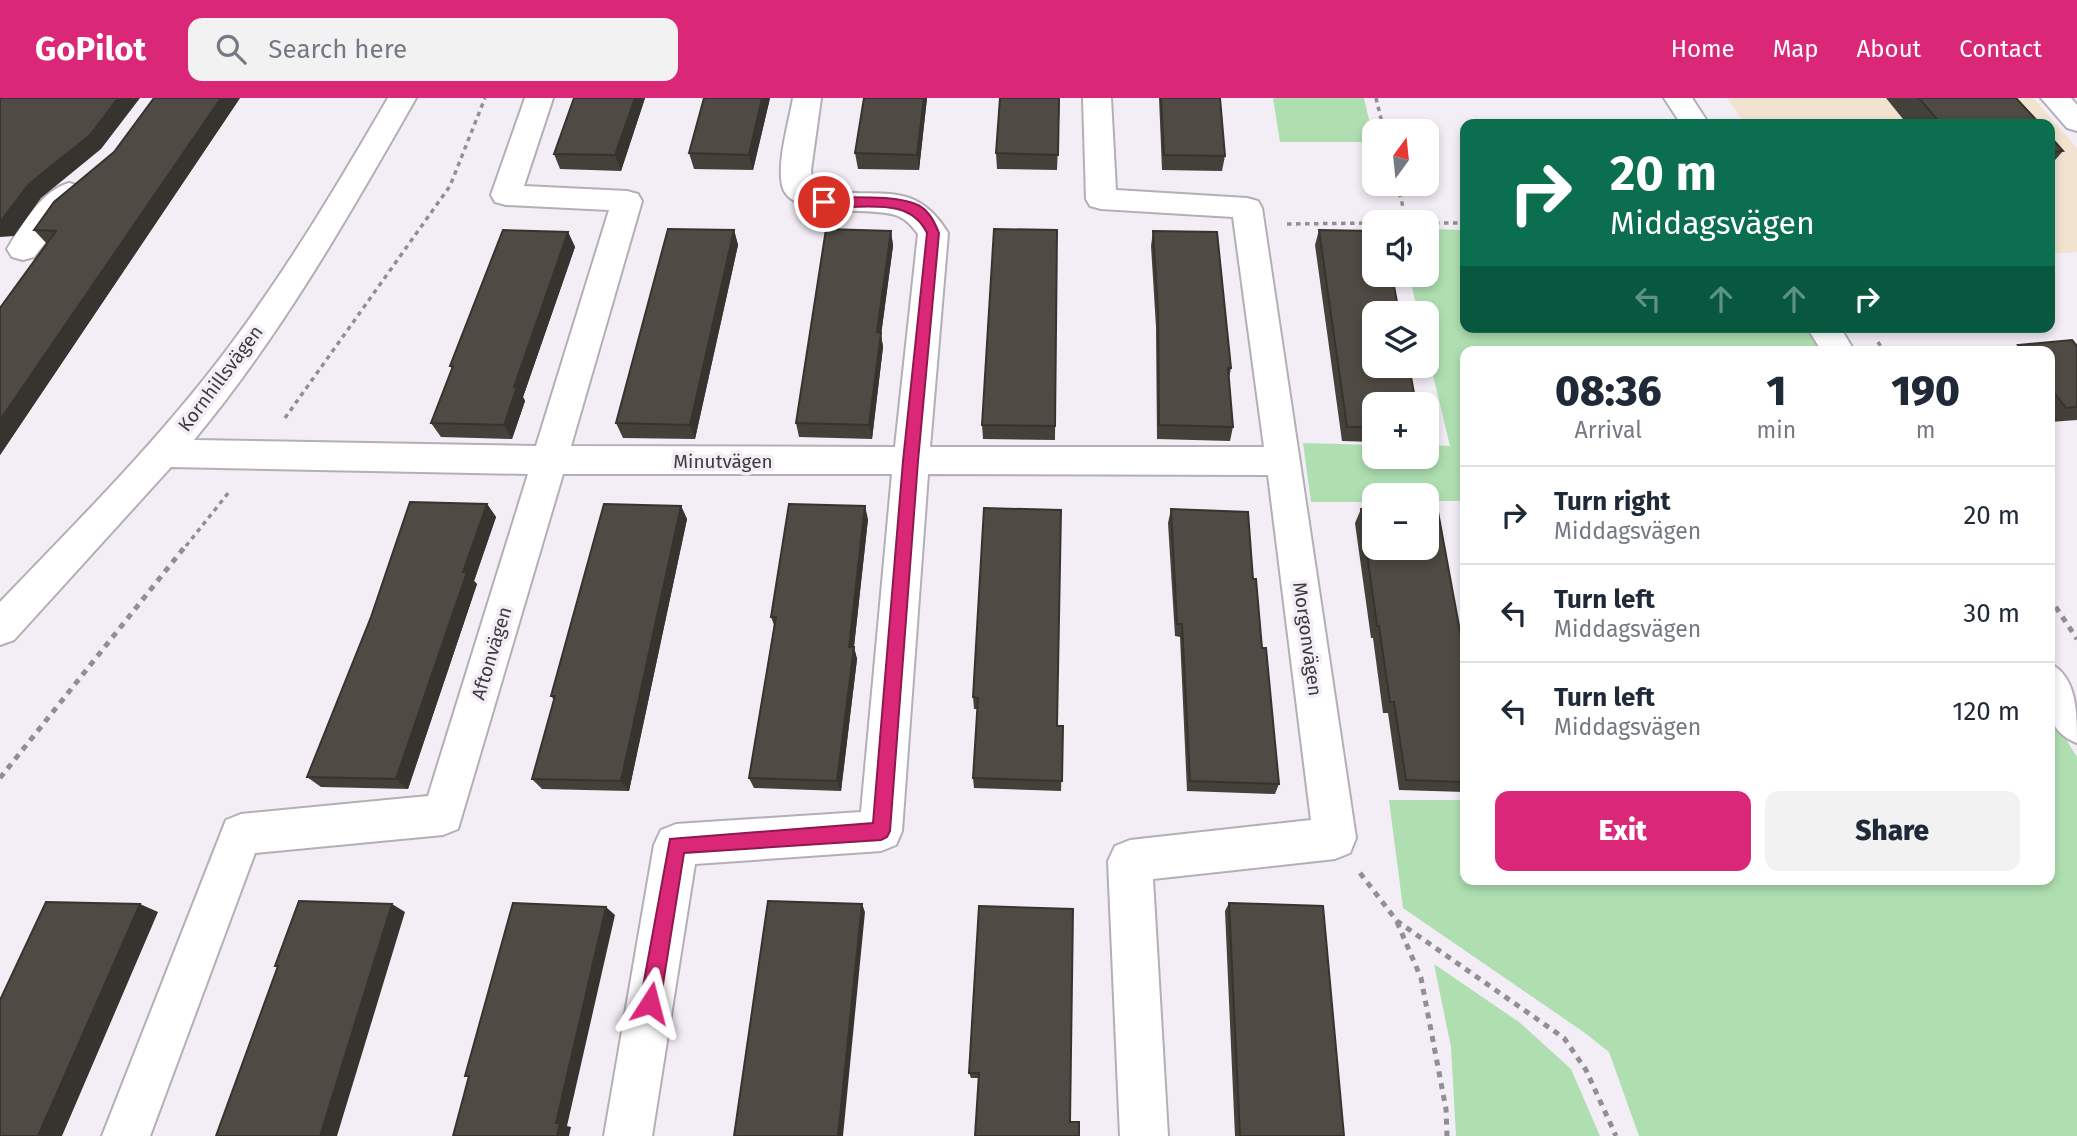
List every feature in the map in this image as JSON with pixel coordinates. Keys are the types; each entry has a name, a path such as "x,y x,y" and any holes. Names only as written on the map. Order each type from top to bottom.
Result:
{"street":[{"name":"Kornhillsvägen","path":"0,628 162,453 247,346 345,197 402,98"},
{"name":"Aftonvägen","path":"126,1136 241,834 443,815 626,201 506,194 539,98"},
{"path":"628,1136 676,845 881,831 911,461 933,233 926,219 915,208 893,204 824,202 797,187 796,170 807,98"},
{"path":"1097,98 1101,199 1247,208 1249,225"},
{"path":"1678,98 1692,119"},
{"path":"2055,98 2077,122"},
{"path":"16,258 54,207 72,190 88,180"},
{"name":"Morgonvägen","path":"1249,225 1335,838"},
{"name":"Minutvägen","path":"162,453 549,460 1284,461"},
{"path":"2055,690 2077,725"},
{"path":"1144,1136 1130,861 1335,838"}],"path":[{"path":"1376,98 1381,119"},
{"path":"1249,225 1362,223"},
{"path":"1439,223 1460,223"},
{"path":"2055,606 2077,639"},
{"path":"1335,838 1397,921 1421,978 1446,1109 1447,1136"},
{"path":"1397,921 1564,1038 1586,1070 1616,1136"}],"shaded area":[{"path":"1727,98 2033,98 2051,119 1742,119"},
{"path":"2055,123 2077,148 2077,252 2055,254"}],"green space":[{"path":"1273,98 1364,98 1369,119 1362,119 1362,142 1280,142"},
{"path":"1439,229 1460,230 1460,333 1813,333 1820,346 1460,346 1460,501 1439,501 1439,483 1362,483 1362,502 1311,502 1303,443 1362,445 1362,469 1439,469 1439,446 1450,446 1434,378 1439,378 1439,301 1415,301 1412,287 1439,287"},
{"path":"2055,722 2077,757 2077,1136 1639,1136 1609,1052 1403,908 1389,800 1460,800 1460,885 2055,885"},
{"path":"1434,964 1519,1022 1571,1069 1600,1136 1456,1136 1451,1047"}],"building":[{"path":"0,98 118,98 90,135 29,184 0,222"},
{"path":"154,98 221,98 0,420 0,308 56,231 34,230 54,202 114,152"},
{"path":"574,98 635,98 615,155 554,154"},
{"path":"704,98 762,98 749,155 689,153"},
{"path":"864,98 924,98 917,155 855,153"},
{"path":"1000,98 1059,98 1058,155 996,153"},
{"path":"1161,98 1220,98 1225,156 1164,155"},
{"path":"1919,98 2016,98 2035,119 1937,119"},
{"path":"2055,142 2063,151 2055,152"},
{"path":"668,229 734,230 690,425 616,423"},
{"path":"826,229 891,231 877,332 881,333 869,425 796,423"},
{"path":"994,229 1057,230 1055,426 982,425"},
{"path":"503,230 568,232 514,387 517,387 504,425 431,423 453,366 450,366"},
{"path":"1319,230 1362,231 1362,287 1394,287 1397,301 1362,301 1362,378 1411,378 1414,392 1362,392 1362,427 1347,427"},
{"path":"1153,231 1217,232 1231,368 1228,368 1233,427 1159,425 1158,312"},
{"path":"2072,340 2077,346 2077,407 2066,408 2055,394 2055,346 2018,345"},
{"path":"410,502 487,504 463,572 467,572 396,779 307,777 371,617"},
{"path":"604,504 681,506 621,781 532,779 555,696 551,696"},
{"path":"789,504 865,506 849,647 854,647 837,781 749,778 776,617 771,617"},
{"path":"984,508 1061,510 1057,726 1063,726 1062,781 973,778 978,698 973,697"},
{"path":"1171,509 1248,512 1253,579 1256,579 1262,648 1266,648 1279,784 1190,781 1182,624 1177,624"},
{"path":"1439,517 1460,631 1460,782 1406,780 1394,702 1390,702 1368,560 1439,560"},
{"path":"299,901 392,904 320,1136 216,1136 278,966 275,966"},
{"path":"768,901 862,904 838,1136 734,1136"},
{"path":"46,902 140,904 38,1136 0,1136 0,1000"},
{"path":"513,903 606,907 556,1123 560,1123 557,1136 453,1136 469,1076 465,1076"},
{"path":"1229,903 1323,906 1344,1136 1240,1136"},
{"path":"979,906 1073,909 1070,1122 1079,1122 1079,1136 975,1136 979,1073 969,1073"}],"route":[{"path":"650,1003 676,845 881,831 911,461 933,233 926,219 915,208 893,204 824,202"}]}
